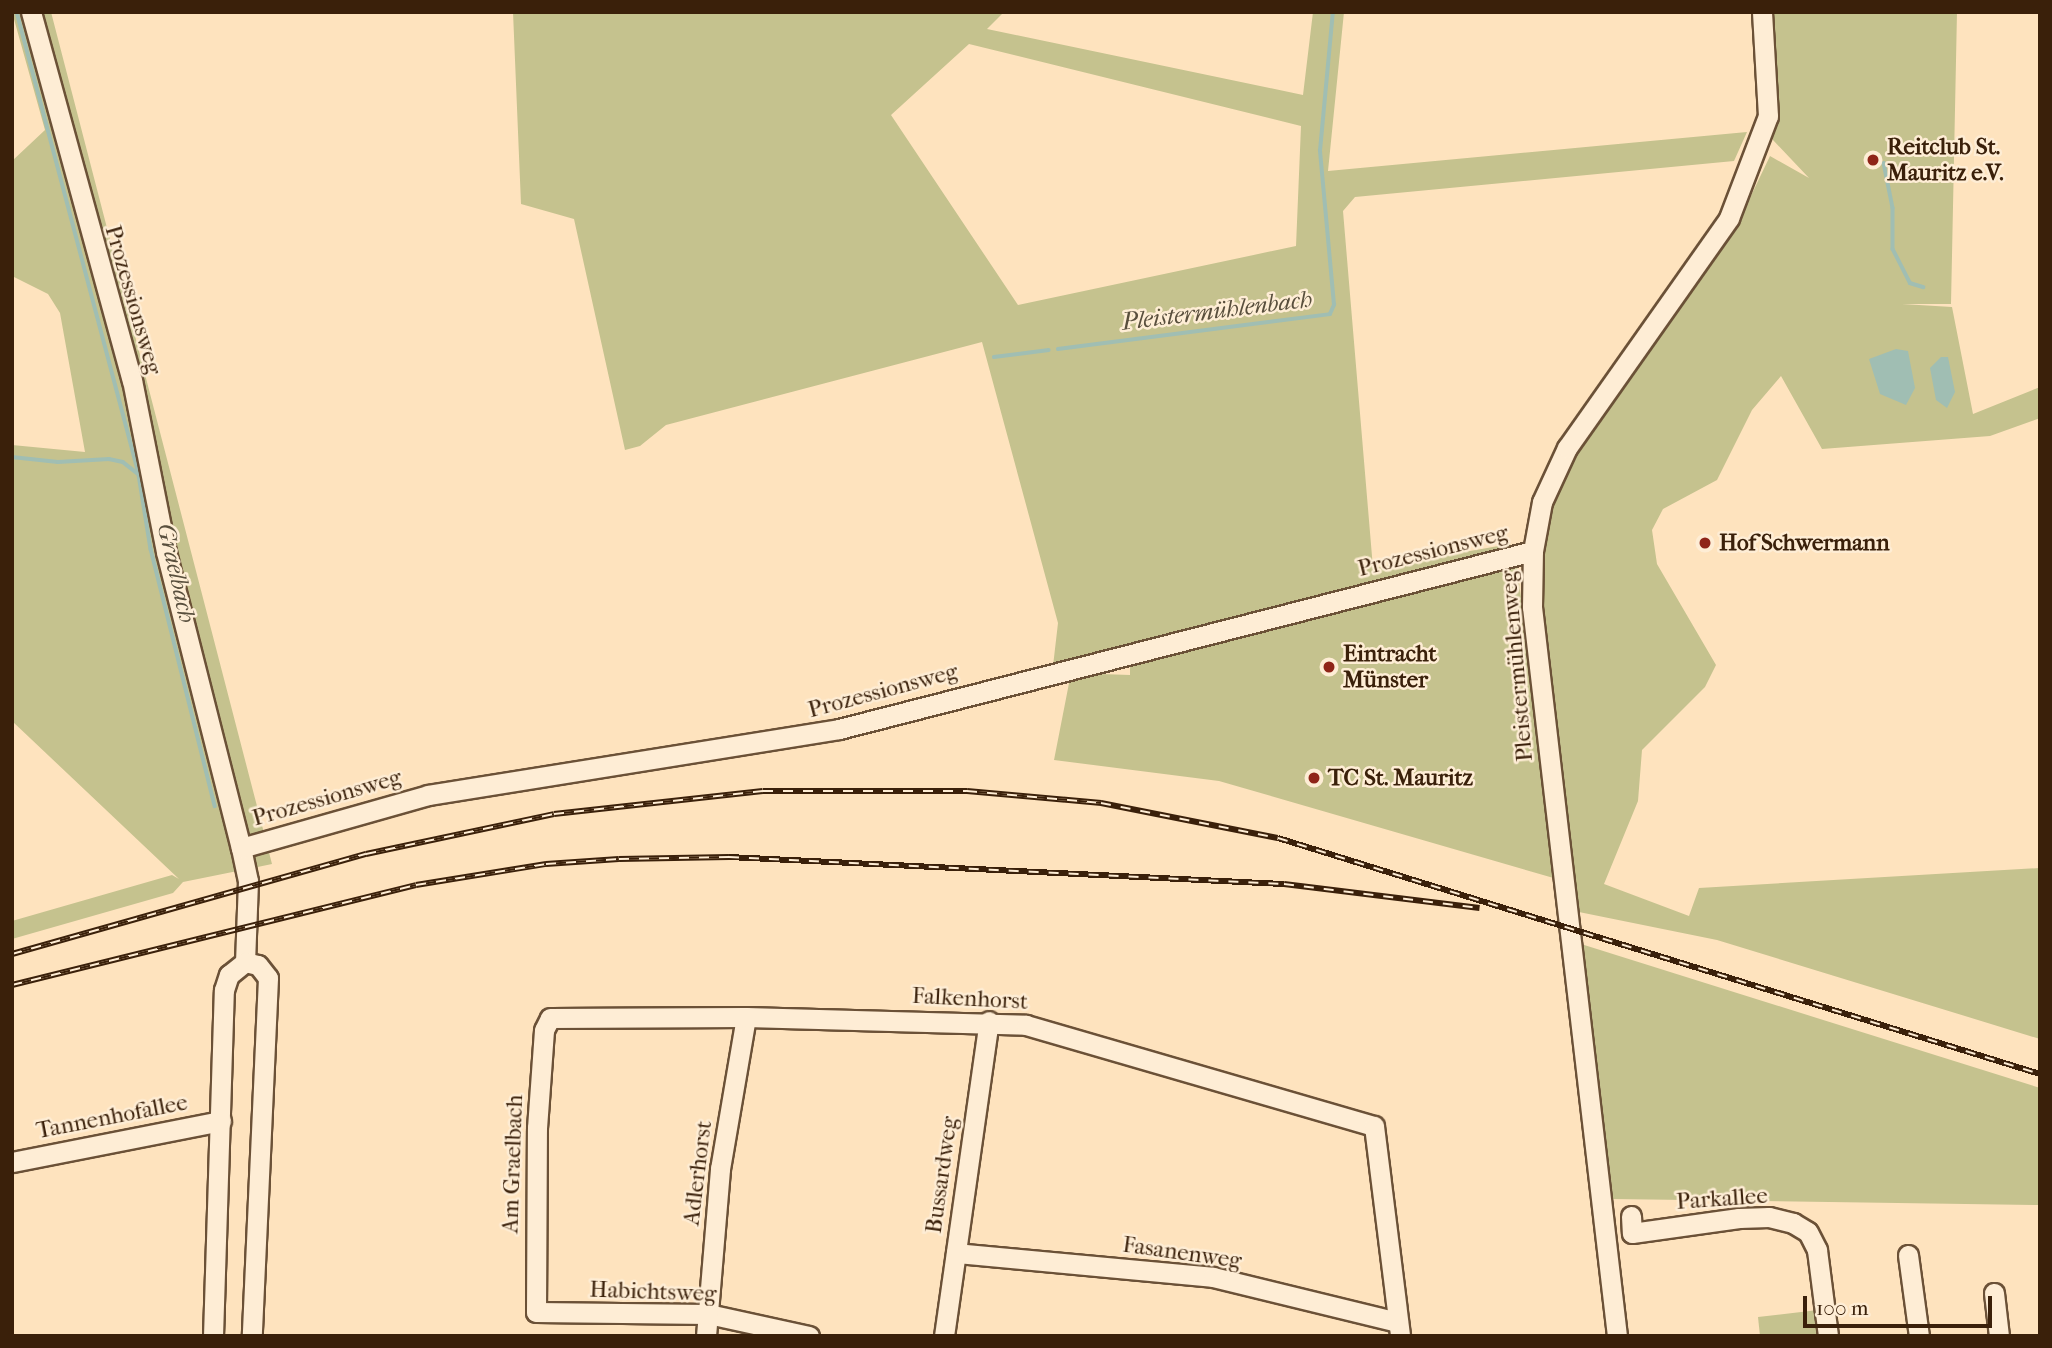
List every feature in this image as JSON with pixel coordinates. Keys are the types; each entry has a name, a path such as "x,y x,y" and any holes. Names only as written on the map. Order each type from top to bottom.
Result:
{"street":[{"name":"Prozessionsweg","path":"31,12 140,413 166,552 248,881 245,962"},
{"name":"Pleistermühlenweg","path":"1617,1336 1532,607 1533,551 1542,502 1567,449 1729,218 1768,116 1762,12"},
{"name":"Prozessionsweg","path":"240,848 428,795 839,729 1533,551"},
{"path":"213,1336 224,990 229,975 245,962 257,965 268,978 252,1336"},
{"name":"Falkenhorst","path":"550,1018 746,1017 989,1021 1026,1025 1374,1126 1399,1329"},
{"name":"Adlerhorst","path":"706,1336 720,1169 746,1017"},
{"name":"Am Graelbach","path":"536,1312 537,1128 544,1030 550,1018"},
{"name":"Bussardweg","path":"944,1336 989,1021"},
{"name":"Tannenhofallee","path":"12,1162 221,1121"},
{"name":"Parkallee","path":"1632,1216 1632,1233 1769,1216 1800,1228 1817,1250 1828,1336"},
{"name":"Fasanenweg","path":"956,1253 1213,1278 1399,1329"},
{"path":"1909,1255 1919,1336"},
{"path":"1994,1293 1999,1336"},
{"name":"Habichtsweg","path":"536,1312 708,1314 808,1336"}],"shaded area":[{"path":"12,12 51,12 272,864 183,882 173,893 12,939 12,921 172,875 179,879 12,721 12,445 85,452 60,313 48,294 12,276 12,161 45,130"},
{"path":"513,12 1004,12 987,29 1303,95 1313,12 1344,12 1328,171 1747,132 1734,161 1355,197 1343,211 1373,568 1510,544 1513,552 1053,666 1058,623 982,342 666,425 640,446 625,450 574,219 521,204","holes":["969,44 1301,126 1296,246 1018,305 891,115"]},
{"path":"1768,12 1957,12 1951,304 1902,304 1952,307 1973,414 2040,387 2040,418 1990,436 1822,449 1781,376 1752,410 1717,480 1663,509 1652,530 1657,564 1716,665 1705,687 1642,750 1638,801 1604,884 1689,916 1699,888 2040,868 2040,1039 1717,940 1574,911 1537,553 1545,506 1567,457 1736,227 1770,156 1809,178 1773,140 1775,79"},
{"path":"1516,558 1557,879 1219,781 1054,760 1071,673 1130,675 1130,659"},
{"path":"1581,944 2040,1088 2040,1205 1612,1199"},
{"path":"1818,1310 1821,1336 1760,1336 1758,1317"}],"water":[{"path":"1896,349 1908,351 1915,388 1906,405 1880,394 1869,359"},
{"path":"1941,357 1948,357 1955,392 1947,408 1936,400 1930,368"}],"waterway":[{"path":"17,12 139,475 151,549 215,806"},
{"name":"Pleistermühlenbach","path":"1058,349 1330,314 1334,305 1320,151 1333,12"},
{"path":"1884,163 1893,208 1893,249 1910,283 1923,287"},
{"name":"Pleistermühlenbach","path":"994,357 1049,350"},
{"name":"Graelbach","path":"12,457 58,462 109,459 123,462 137,473"}],"railway":[{"path":"12,954 366,854 554,814 763,791 967,791 1101,803 1278,838 2040,1074"},
{"path":"12,985 416,885 546,864 619,859 729,857 1284,884 1480,908"}],"place":[{"name":"Reitclub St. Mauritz e.V.","path":"1873,160"},
{"name":"Hof Schwermann","path":"1705,543"},
{"name":"Eintracht Münster","path":"1329,667"},
{"name":"TC St. Mauritz","path":"1314,778"}]}
